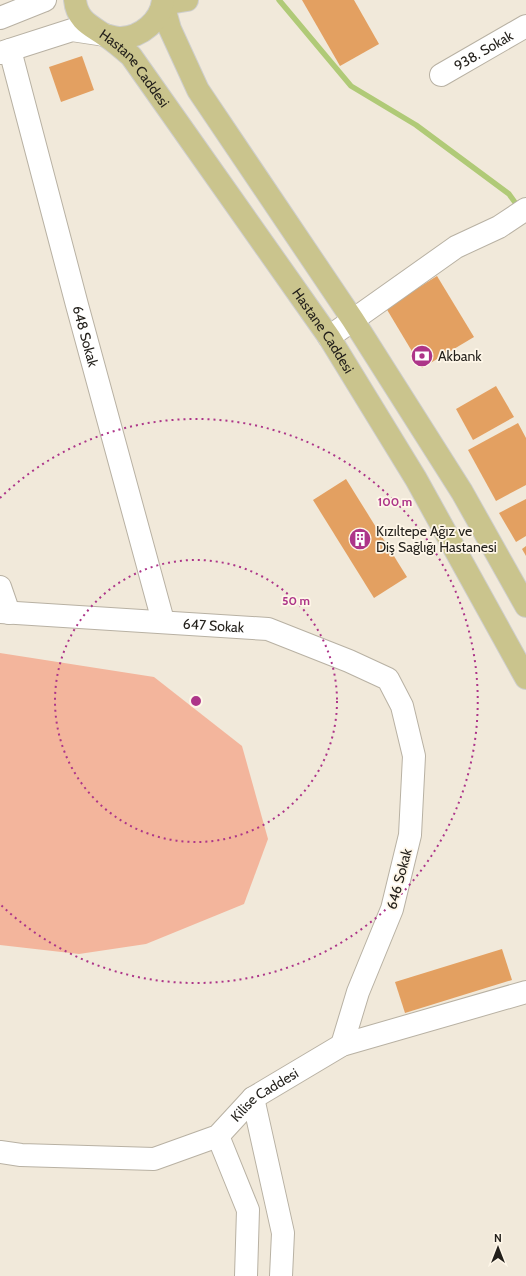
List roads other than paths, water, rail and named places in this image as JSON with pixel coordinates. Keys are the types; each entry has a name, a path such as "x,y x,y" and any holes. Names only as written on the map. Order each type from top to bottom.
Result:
{"main road":[{"path":"75,0 81,17 92,28 105,35"},
{"path":"163,2 187,0"},
{"name":"Hastane Caddesi","path":"105,35 120,38 136,35 148,28 157,17 163,2"},
{"name":"Hastane Caddesi","path":"163,2 170,29 198,90 352,320 462,492 526,606"},
{"name":"Hastane Caddesi","path":"105,35 131,56 329,337 416,479 526,678"},
{"path":"416,479 442,462"}],"street":[{"path":"0,18 45,0"},
{"name":"938. Sokak","path":"441,75 526,26"},
{"path":"5,51 72,30 105,35"},
{"name":"648 Sokak","path":"5,51 77,305 163,621"},
{"path":"329,337 456,247 499,227 526,209"},
{"path":"0,587 4,612"},
{"name":"647 Sokak","path":"4,612 163,621 268,629 349,661 388,679 402,706"},
{"name":"646 Sokak","path":"342,1044 358,992 392,910 410,835 414,756 402,706"},
{"name":"Kilise Caddesi","path":"0,1152 21,1155 154,1159 218,1136 254,1098 342,1044 526,992"},
{"path":"254,1098 283,1233 281,1276"},
{"path":"218,1136 248,1210 246,1276"}],"waterway":[{"path":"279,0 351,86 416,125 509,194 519,208"}],"place":[{"name":"Akbank","path":"422,356"},
{"name":"Kızıltepe Ağız ve Diş Sağlığı Hastanesi","path":"360,539"}]}
